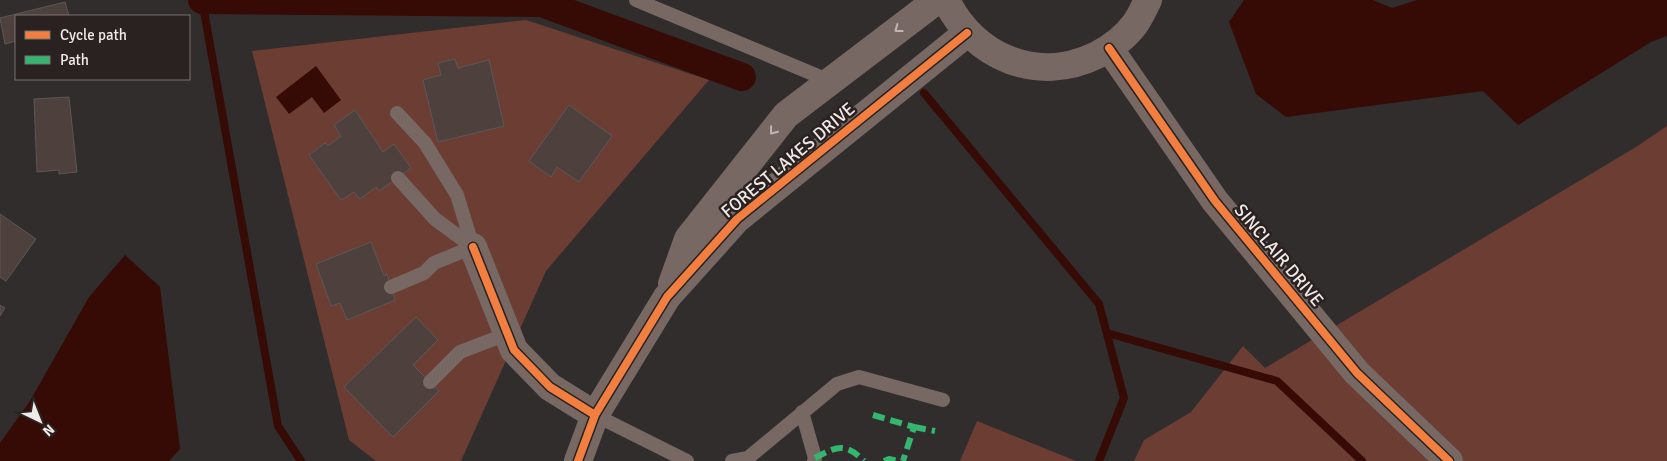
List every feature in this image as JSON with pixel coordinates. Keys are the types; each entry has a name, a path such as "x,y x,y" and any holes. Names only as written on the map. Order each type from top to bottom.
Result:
{"street":[{"name":"FOREST LAKES DRIVE","path":"667,297 688,239 786,115 937,0"},
{"path":"946,0 953,15 967,33 991,52 1020,64 1051,67 1074,64 1109,48 1135,25 1148,0"},
{"name":"FOREST LAKES DRIVE","path":"578,461 595,415 667,297 737,219 967,33"},
{"name":"SINCLAIR DRIVE","path":"1109,48 1215,201 1357,373 1449,461"},
{"path":"473,247 514,350 550,387 595,415"}],"lane":[{"path":"636,0 736,40 830,81"},
{"path":"397,113 425,143 457,195 473,247"},
{"path":"398,178 435,219 473,247"},
{"path":"392,287 424,273 434,263 473,247"},
{"path":"430,382 460,352 507,334"},
{"path":"732,461 750,459 802,412 837,384 859,378 943,400"},
{"path":"802,412 815,458 814,461"},
{"path":"595,415 688,461"}],"shaded area":[{"path":"1244,0 1373,0 1392,8 1417,0 1667,0 1667,36 1651,42 1518,125 1483,91 1286,117 1256,94 1229,22"},
{"path":"526,20 709,80 546,271 461,461 376,461 349,440 252,51"},
{"path":"316,66 341,100 324,113 312,97 289,114 276,97"},
{"path":"1667,126 1667,461 1134,461 1144,440 1191,412 1243,346 1265,368 1636,147"},
{"path":"125,255 160,287 180,449 169,461 0,461 0,443 30,401 89,297"},
{"path":"977,421 1076,461 960,461"}],"building":[{"path":"65,2 69,15 15,15 15,41 5,44 0,18"},
{"path":"455,59 458,68 489,60 504,126 438,142 423,80 441,75 438,63"},
{"path":"69,97 77,172 59,174 59,170 37,172 34,99"},
{"path":"569,105 612,136 579,182 557,167 551,177 529,161"},
{"path":"355,110 383,152 394,144 411,168 379,191 376,187 360,199 354,192 341,200 309,155 325,143 328,146 341,136 334,125"},
{"path":"0,214 36,239 6,281 0,277"},
{"path":"371,242 384,276 387,274 395,300 347,320 340,303 331,306 316,264"},
{"path":"0,305 5,308 0,316"},
{"path":"416,317 438,340 413,365 439,391 393,437 344,387"}],"waterway":[{"path":"202,0 278,426 301,461"},
{"path":"202,0 542,3 742,77"},
{"path":"924,93 1099,304 1124,398 1099,461"},
{"path":"1107,333 1277,381 1362,461"}],"marked path":[{"path":"873,415 914,427 903,461"},
{"path":"914,427 935,431"},
{"path":"815,458 829,451 841,448 851,451 864,461"},
{"path":"884,461 889,459 898,461"}],"cycle path":[{"path":"578,461 595,415 667,297 737,219 967,33"},
{"path":"1109,48 1215,201 1357,373 1449,461"},
{"path":"473,247 514,350 550,387 595,415"}]}
